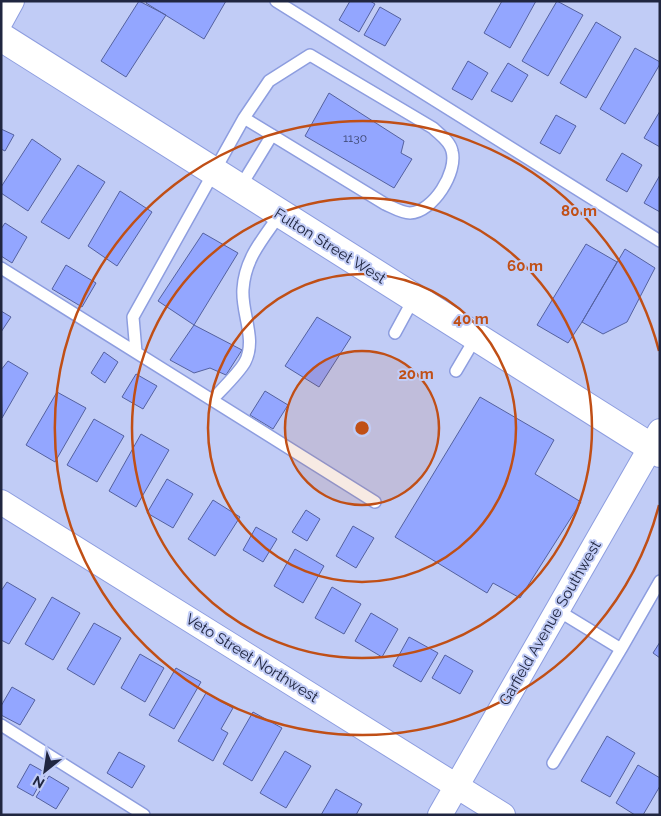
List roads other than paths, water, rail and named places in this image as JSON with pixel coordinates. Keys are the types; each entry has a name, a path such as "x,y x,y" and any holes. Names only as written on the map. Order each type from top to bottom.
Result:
{"main road":[{"name":"Fulton Street West","path":"1,37 213,173 476,337 657,444"}],"street":[{"path":"1,21 12,1"},
{"name":"Garfield Avenue Southwest","path":"440,815 557,610 657,444"},
{"name":"Veto Street Northwest","path":"1,502 503,815"}],"lane":[{"path":"276,1 660,241"},
{"path":"136,352 133,316 244,118 269,81 310,55 432,128 449,143 453,152 453,163 444,184 432,204 421,210 409,213 385,204 244,118"},
{"path":"239,188 272,135"},
{"path":"212,400 245,362 249,348 249,333 243,291 248,261 280,214"},
{"path":"1,268 375,502"},
{"path":"395,333 414,298"},
{"path":"456,371 476,337"},
{"path":"553,764 660,581"},
{"path":"557,610 620,649"},
{"path":"1,725 144,815"}]}
